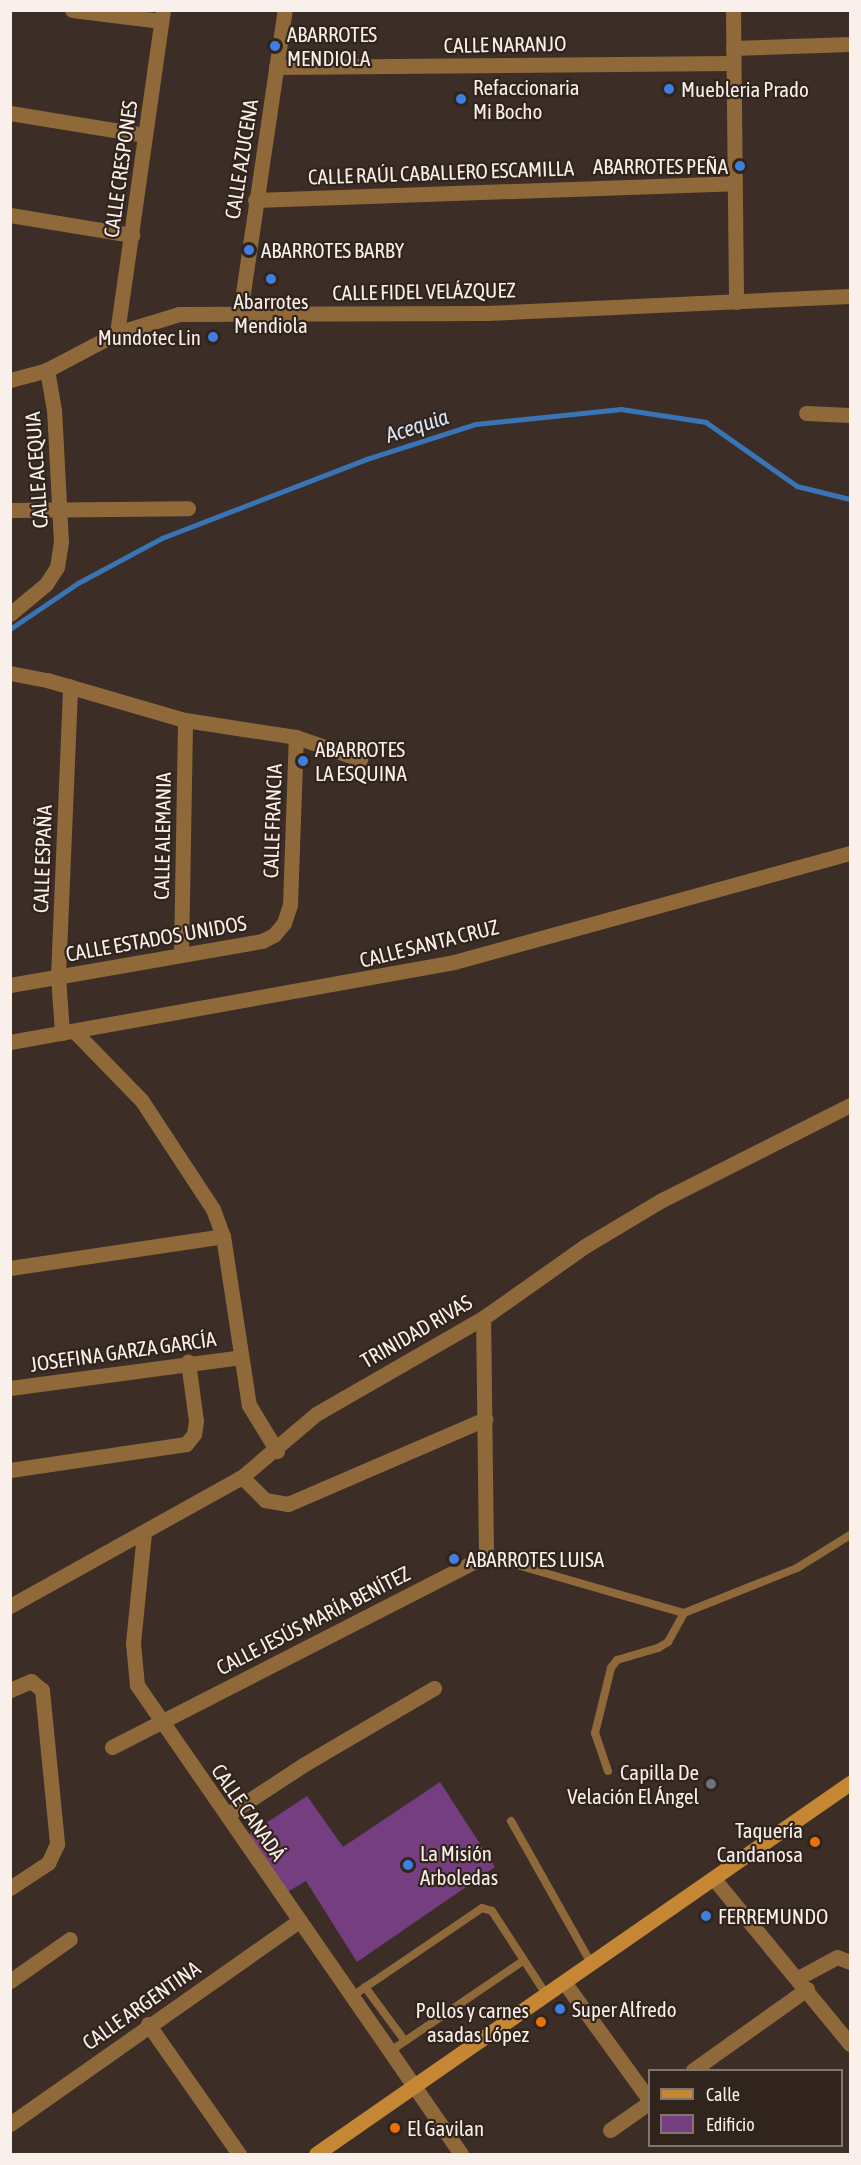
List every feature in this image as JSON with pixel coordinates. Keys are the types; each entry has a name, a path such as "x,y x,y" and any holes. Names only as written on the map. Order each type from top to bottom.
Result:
{"main road":[{"path":"316,2154 415,2088 850,1783"}],"street":[{"path":"72,10 162,16"},
{"name":"CALLE AZUCENA","path":"240,313 285,10"},
{"path":"733,10 736,302"},
{"name":"CALLE CRESPONES","path":"117,333 162,16"},
{"name":"CALLE NARANJO","path":"276,67 733,56 850,44"},
{"path":"10,113 145,135"},
{"name":"CALLE RAÚL CABALLERO ESCAMILLA","path":"255,200 735,183"},
{"path":"10,215 132,235"},
{"name":"CALLE FIDEL VELÁZQUEZ","path":"10,380 47,370 117,333 179,314 487,313 850,296"},
{"name":"CALLE ACEQUIA","path":"10,614 46,584 57,567 61,509 47,370"},
{"path":"806,414 850,415"},
{"path":"10,510 188,508"},
{"path":"17,674 70,686 185,720 296,737 360,759"},
{"name":"CALLE ESPAÑA","path":"69,1032 58,976 70,686"},
{"name":"CALLE ALEMANIA","path":"181,954 185,720"},
{"name":"CALLE FRANCIA","path":"290,905 296,737"},
{"name":"CALLE SANTA CRUZ","path":"10,1042 454,962 850,853"},
{"name":"CALLE ESTADOS UNIDOS","path":"10,985 262,941 284,924 290,905"},
{"path":"69,1032 124,1080 168,1135 213,1209 223,1236 249,1406 277,1451"},
{"name":"TRINIDAD RIVAS","path":"10,1606 242,1477 277,1451 316,1414 483,1318 585,1246 662,1200 850,1106"},
{"path":"10,1269 223,1236"},
{"path":"483,1318 486,1556"},
{"name":"JOSEFINA GARZA GARCÍA","path":"10,1388 188,1362 241,1357"},
{"path":"10,1470 186,1444 194,1434 196,1421 188,1362"},
{"path":"242,1477 265,1500 288,1504 485,1419"},
{"name":"CALLE CANADÁ","path":"144,1533 133,1667 136,1684 161,1725 227,1815 297,1922 461,2154"},
{"name":"CALLE JESÚS MARÍA BENÍTEZ","path":"112,1748 161,1725 282,1658 486,1556"},
{"path":"10,1690 32,1681 42,1690 57,1844 48,1863 10,1888"},
{"path":"227,1815 303,1765 434,1688"},
{"path":"714,1879 803,1983 850,2044"},
{"name":"CALLE ARGENTINA","path":"10,2124 148,2024 297,1922"},
{"path":"10,1981 70,1939"},
{"path":"694,2069 803,1983 844,1960"},
{"path":"564,1982 648,2099"},
{"path":"148,2024 239,2154"},
{"path":"610,2130 648,2103"}],"lane":[{"path":"486,1556 684,1613 797,1568 850,1535"},
{"path":"608,1770 595,1733 611,1668 617,1660 658,1648 668,1642 684,1613"},
{"path":"511,1821 591,1963"},
{"path":"351,1997 482,1908 492,1911 546,1994"},
{"path":"389,2052 523,1961"},
{"path":"365,1987 405,2041"}],"building":[{"path":"440,1782 495,1867 357,1962 306,1881 286,1893 248,1835 307,1796 343,1847"}],"waterway":[{"name":"Acequia","path":"10,629 78,583 162,538 367,459 476,424 621,409 706,422 797,486 850,499"}],"place":[{"name":"ABARROTES MENDIOLA","path":"275,46"},
{"name":"Muebleria Prado","path":"669,89"},
{"name":"Refaccionaria Mi Bocho","path":"461,99"},
{"name":"ABARROTES PEÑA","path":"740,166"},
{"name":"ABARROTES BARBY","path":"249,250"},
{"name":"Abarrotes Mendiola","path":"271,279"},
{"name":"Mundotec Lin","path":"213,337"},
{"name":"ABARROTES LA ESQUINA","path":"303,761"},
{"name":"ABARROTES LUISA","path":"454,1559"},
{"name":"Capilla De Velación El Ángel","path":"711,1784"},
{"name":"Taquería Candanosa","path":"815,1842"},
{"name":"La Misión Arboledas","path":"408,1865"},
{"name":"FERREMUNDO","path":"706,1916"},
{"name":"Super Alfredo","path":"560,2009"},
{"name":"Pollos y carnes asadas López","path":"541,2022"},
{"name":"El Gavilan","path":"395,2128"}]}
